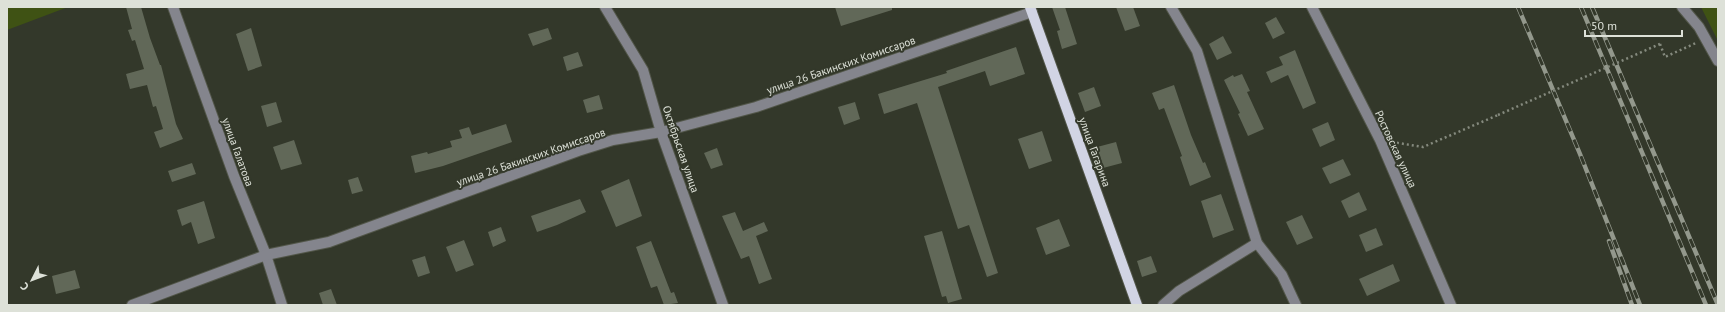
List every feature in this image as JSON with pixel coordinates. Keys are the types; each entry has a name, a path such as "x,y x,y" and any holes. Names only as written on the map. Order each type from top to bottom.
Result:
{"main road":[{"name":"улица Гагарина","path":"1031,9 1137,305"}],"street":[{"name":"улица Галатова","path":"173,7 234,176 266,255 282,305"},
{"name":"Октябрьская улица","path":"606,7 643,70 661,132 723,305"},
{"path":"1171,7 1197,51 1257,243 1282,275 1296,305"},
{"name":"Ростовская улица","path":"1312,7 1380,140 1451,305"},
{"path":"1682,7 1706,38 1718,61"},
{"name":"улица 26 Бакинских Комиссаров","path":"132,305 266,255 329,242 606,142 661,132 756,107 1031,9"},
{"path":"1163,305 1179,291 1257,243"}],"path":[{"path":"1380,140 1423,147 1660,44 1665,57 1706,38"}],"green space":[{"path":"7,7 68,7 7,30"},
{"path":"1701,7 1718,7 1718,41"}],"building":[{"path":"126,7 141,7 150,38 161,65 176,124 183,139 160,148 154,132 163,129 156,106 153,107 147,85 130,89 126,74 144,69 135,40 132,41 128,30 132,29"},
{"path":"835,7 892,7 892,10 841,26"},
{"path":"1052,7 1065,7 1077,44 1062,49 1057,31 1060,30"},
{"path":"1116,7 1133,7 1140,26 1125,31"},
{"path":"1276,17 1285,33 1273,39 1265,23"},
{"path":"251,28 262,66 248,71 236,34"},
{"path":"548,28 552,39 533,46 528,34"},
{"path":"1223,36 1232,53 1217,60 1209,44"},
{"path":"1016,47 1025,74 990,86 985,71 938,87 998,273 987,277 969,225 958,229 917,103 884,114 878,94 947,73 946,71"},
{"path":"1295,50 1316,103 1303,109 1288,75 1271,83 1266,72 1283,65 1279,57"},
{"path":"578,52 583,66 567,71 563,57"},
{"path":"1242,74 1250,91 1247,92 1264,129 1248,136 1238,114 1240,113 1224,80 1233,75 1234,77"},
{"path":"1174,85 1191,135 1203,163 1205,162 1211,177 1190,186 1180,157 1182,156 1164,108 1159,110 1152,93"},
{"path":"1094,87 1101,106 1085,112 1078,93"},
{"path":"599,95 603,109 587,113 583,100"},
{"path":"276,102 282,122 267,127 261,106"},
{"path":"855,102 860,119 844,125 838,107"},
{"path":"1328,122 1335,140 1320,147 1312,129"},
{"path":"506,124 512,142 443,166 415,173 411,156 427,152 428,154 452,147 450,141 462,138 459,130 469,127 472,135"},
{"path":"1042,131 1052,161 1029,169 1018,139"},
{"path":"294,140 302,164 281,170 273,147"},
{"path":"1116,142 1122,163 1103,168 1097,147"},
{"path":"717,148 723,165 711,169 704,153"},
{"path":"1343,159 1351,175 1330,184 1322,168"},
{"path":"192,163 196,174 172,182 168,171"},
{"path":"358,177 363,191 352,194 348,180"},
{"path":"629,179 642,216 616,227 601,191"},
{"path":"1359,192 1367,210 1349,218 1341,201"},
{"path":"1221,194 1234,230 1213,238 1201,201"},
{"path":"580,199 586,212 537,232 531,216"},
{"path":"204,201 215,238 198,244 191,222 182,226 177,210"},
{"path":"735,212 743,231 764,222 768,231 756,236 772,279 759,284 749,256 741,259 722,216"},
{"path":"1302,215 1313,238 1297,245 1286,222"},
{"path":"1059,219 1070,246 1046,255 1036,228"},
{"path":"501,227 506,241 493,247 488,232"},
{"path":"1376,228 1383,245 1366,252 1359,235"},
{"path":"942,231 962,299 948,303 946,296 942,297 924,236"},
{"path":"464,240 474,265 456,272 446,247"},
{"path":"651,241 671,293 674,292 678,303 664,305 657,286 651,288 636,247"},
{"path":"425,256 430,273 418,277 412,260"},
{"path":"1151,256 1157,272 1142,277 1137,261"},
{"path":"1393,264 1400,281 1367,296 1359,279"},
{"path":"75,270 80,288 56,294 52,276"},
{"path":"331,289 337,305 323,305 319,293"}],"railway":[{"path":"1518,7 1580,154 1640,305"},
{"path":"1581,7 1706,305"},
{"path":"1592,7 1718,305"},
{"path":"1609,241 1632,305"}]}
